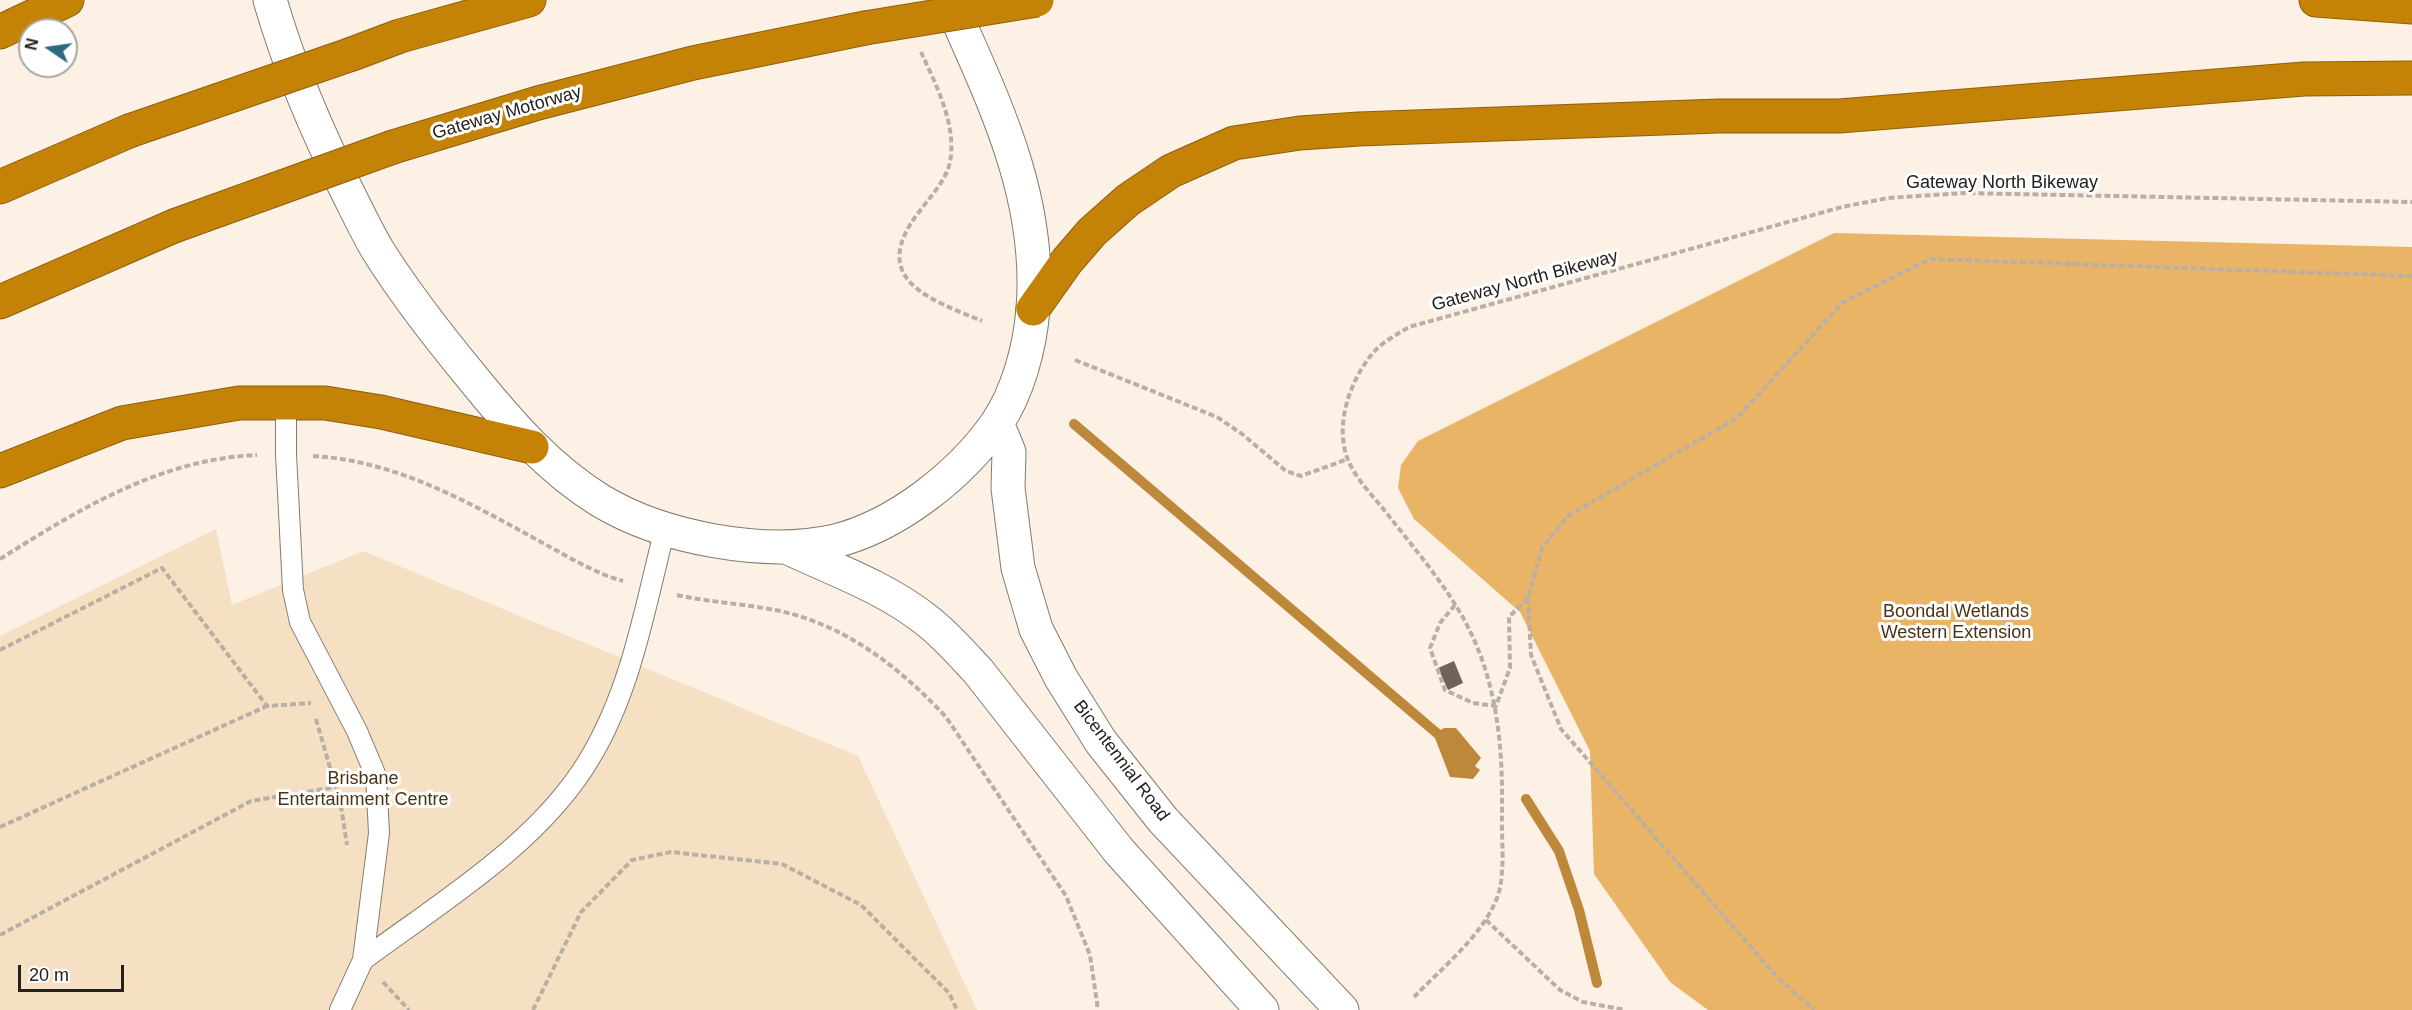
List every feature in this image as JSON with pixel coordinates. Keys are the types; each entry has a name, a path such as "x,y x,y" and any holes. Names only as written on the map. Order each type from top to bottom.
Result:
{"highway":[{"path":"0,32 66,0"},
{"path":"0,187 129,131 400,36 529,0"},
{"name":"Gateway Motorway","path":"0,302 174,226 393,147 538,103 693,63 865,28 1037,0"},
{"path":"2316,0 2412,7"},
{"path":"1033,309 1067,261 1092,232 1128,200 1171,171 1234,143 1300,133 1359,129 1719,116 1839,116 2293,80 2412,78"},
{"path":"0,471 122,423 239,403 325,403 381,412 532,447"}],"main road":[{"path":"270,0 315,128 376,247 433,330 532,447 567,477 602,501 636,519 703,538 785,547 831,542 855,535 887,520 933,491 997,423 1019,374 1033,309 1033,259 1027,210 1018,164 949,0"},
{"name":"Bicentennial Road","path":"997,423 1009,452 1008,488 1018,568 1036,628 1061,678 1101,742 1163,820 1342,1010"},
{"path":"785,547 870,585 925,619 952,643 978,671 1119,851 1262,1010"}],"lane":[{"path":"286,402 286,454 293,579 300,622 357,731 376,776 379,833 363,960 340,1010"},
{"path":"363,960 503,855 537,825 573,783 590,758 624,686 665,529"}],"path":[{"path":"919,49 938,88 949,126 950,162 938,187 905,231 900,245 899,258 903,270 918,292 982,321"},
{"name":"Gateway North Bikeway","path":"1414,997 1486,920 1496,902 1500,885 1502,785 1496,706 1481,655 1455,605 1364,484 1348,459 1344,441 1344,419 1349,396 1360,372 1373,352 1409,327 1842,207 1888,198 1964,193 2412,202"},
{"path":"1814,1010 1776,976 1561,729 1531,655 1528,598 1542,548 1568,516 1737,418 1843,302 1930,259 2412,276"},
{"path":"1076,360 1217,417 1242,434 1274,463 1295,474 1315,473 1348,459"},
{"path":"0,650 162,568 267,706"},
{"path":"1455,605 1440,623 1430,648 1445,690 1473,703 1496,706 1510,668 1509,617 1528,598"},
{"path":"0,827 267,706 311,702 336,787 348,854"},
{"path":"0,935 251,801 336,787"},
{"path":"533,1010 582,912 632,860 670,852 782,864 861,905 949,993 957,1010"},
{"path":"1486,920 1560,990 1583,1002 1625,1010"},
{"path":"363,960 409,1010"}],"green space":[{"name":"Boondal Wetlands Western Extension","path":"1834,233 2412,247 2412,1010 1708,1010 1670,982 1594,874 1590,751 1520,612 1414,519 1398,488 1401,465 1418,441"},
{"name":"Brisbane Entertainment Centre","path":"216,529 232,605 363,551 858,756 977,1010 0,1010 0,636"}],"shaded area":[{"path":"1444,728 1456,728 1481,758 1475,766 1480,770 1473,779 1450,777 1435,738 1437,732"}],"building":[{"path":"1454,661 1463,683 1448,690 1438,668"}],"waterway":[{"path":"1074,424 1446,741"},
{"path":"1526,799 1559,851 1579,910 1597,983"}]}
